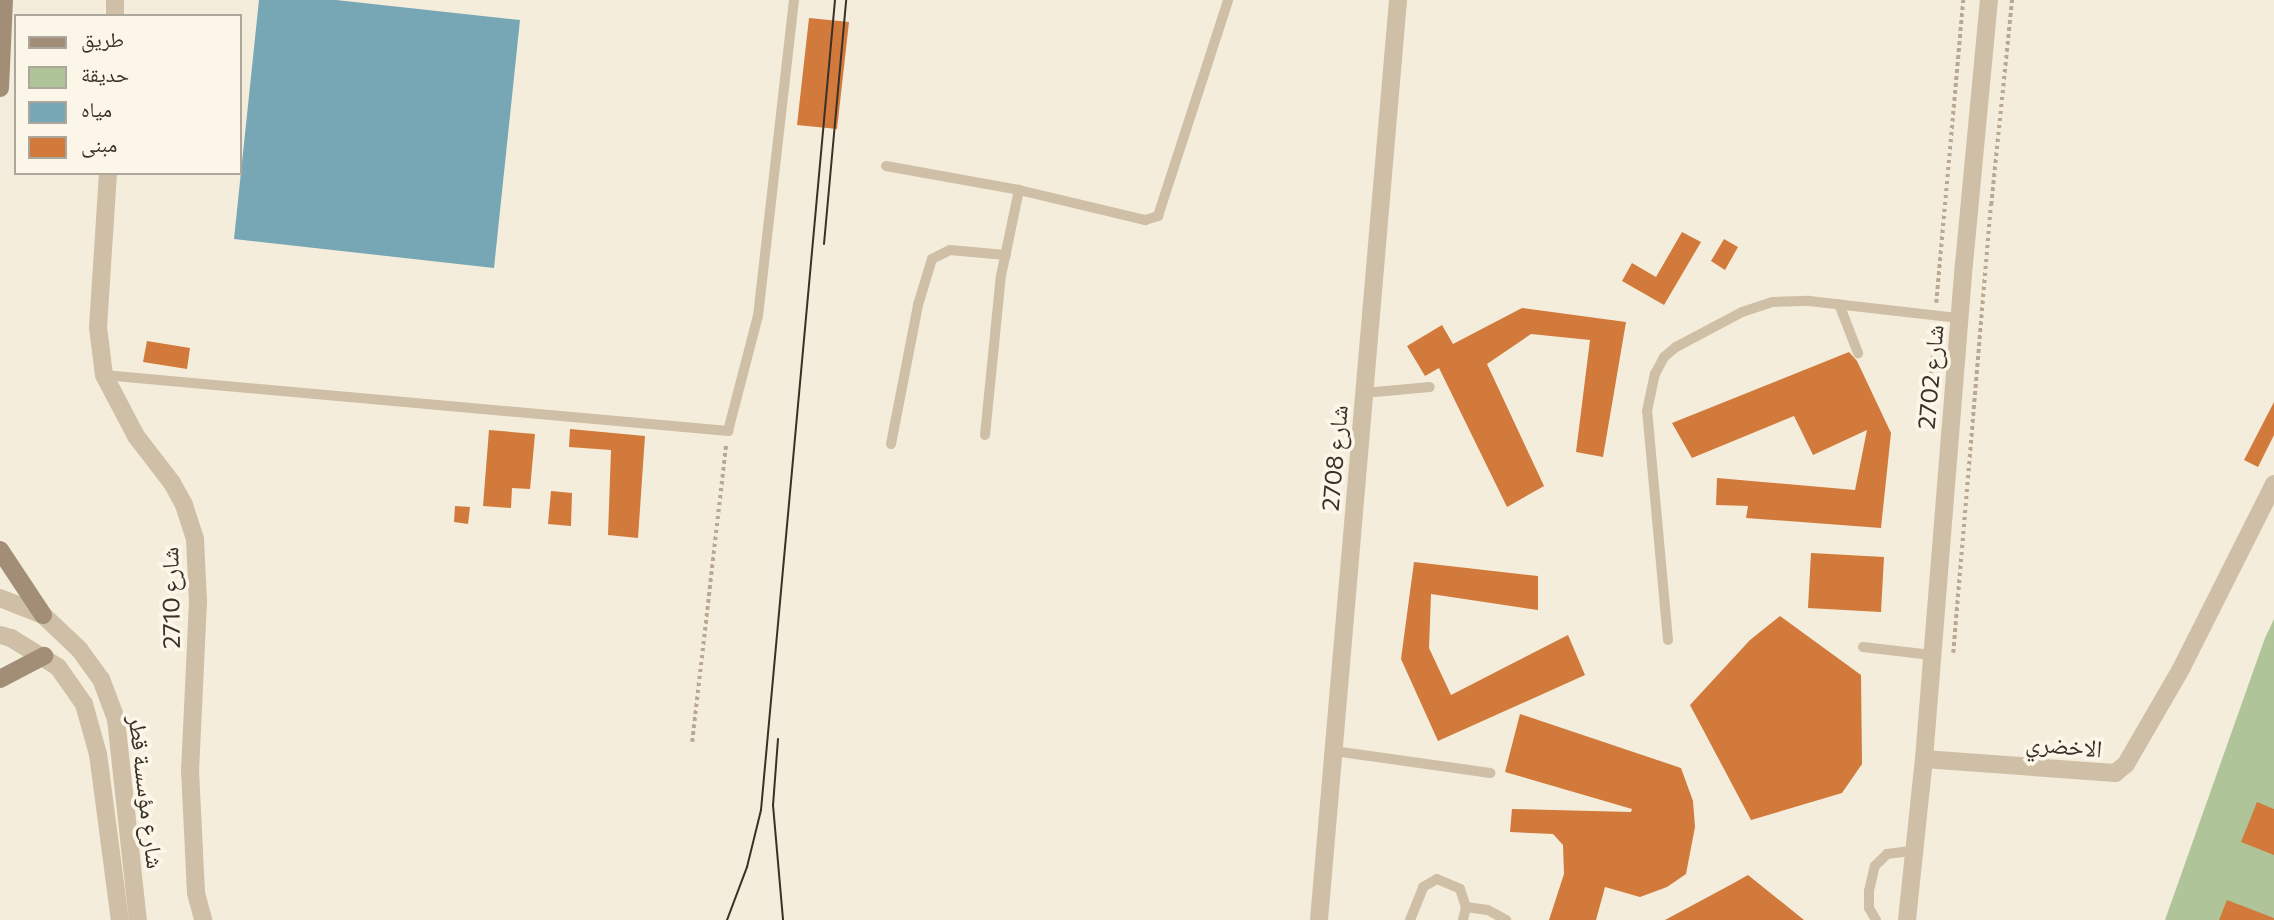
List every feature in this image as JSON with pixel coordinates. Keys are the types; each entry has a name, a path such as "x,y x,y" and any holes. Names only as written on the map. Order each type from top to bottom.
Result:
{"main road":[{"path":"0,88 4,0"},
{"path":"0,550 43,615"},
{"path":"0,678 44,656"}],"street":[{"name":"شارع 2708","path":"1319,920 1398,0"},
{"name":"شارع 2702","path":"1924,759 1959,318 1989,0"},
{"name":"شارع 2710","path":"108,175 98,327 104,375 136,436 178,494 195,539 198,578 190,796 196,893 203,920"},
{"name":"الاخضري","path":"1924,759 2115,773 2126,764 2181,669 2274,484"},
{"name":"شارع مؤسسة قطر","path":"0,598 43,615 79,649 101,679 117,719 138,920"},
{"name":"شارع مؤسسة قطر","path":"0,635 44,656 70,679 88,716 98,754 120,920"},
{"path":"1907,920 1924,759"}],"lane":[{"path":"104,375 728,431 758,316 794,0"},
{"path":"886,166 1019,190 1145,220 1158,216 1228,0"},
{"path":"985,435 1006,255 1019,190"},
{"path":"891,443 918,304 933,259 950,250 1006,255"},
{"path":"1668,640 1648,449 1647,411 1655,374 1664,358 1676,347 1742,312 1772,302 1809,301 1959,318"},
{"path":"1839,304 1858,353"},
{"path":"1364,393 1430,387"},
{"path":"1864,646 1932,655"},
{"path":"1334,751 1490,773"},
{"path":"1876,920 1869,908 1869,891 1875,866 1887,854 1913,851"},
{"path":"1410,920 1423,887 1437,879 1460,889 1466,908 1463,920"},
{"path":"1466,908 1488,910 1506,920"}],"path":[{"path":"1963,0 1931,382 1976,386"},
{"path":"1951,666 1991,205 2012,0"},
{"path":"692,742 728,431"}],"green space":[{"path":"2274,619 2274,920 2165,920 2265,638"}],"water":[{"path":"259,0 336,0 520,20 494,268 234,239"}],"building":[{"path":"809,18 849,22 837,129 797,125"},
{"path":"1682,232 1701,242 1664,305 1622,281 1632,263 1656,277"},
{"path":"1724,239 1738,247 1725,270 1711,261"},
{"path":"1522,308 1626,322 1603,457 1576,452 1590,340 1531,334 1487,364 1544,486 1507,507 1439,368 1425,376 1407,346 1442,325 1453,344"},
{"path":"147,341 190,348 187,369 143,362"},
{"path":"1849,352 1857,361 1891,433 1881,528 1746,518 1748,506 1716,505 1717,478 1855,490 1867,430 1813,455 1794,416 1692,458 1672,423"},
{"path":"2274,402 2274,435 2258,467 2244,460"},
{"path":"570,429 645,436 638,538 608,535 611,450 569,447"},
{"path":"489,430 535,434 530,489 512,488 511,508 483,506"},
{"path":"551,491 572,493 571,526 548,524"},
{"path":"455,506 470,507 468,524 454,522"},
{"path":"1811,553 1884,557 1881,612 1808,608"},
{"path":"1414,562 1538,576 1538,610 1431,594 1429,648 1451,695 1568,635 1585,675 1438,741 1401,659"},
{"path":"1780,616 1861,675 1862,764 1842,793 1751,820 1690,705 1750,640"},
{"path":"1520,714 1681,768 1693,801 1695,827 1686,874 1667,887 1640,897 1605,887 1596,920 1549,920 1564,874 1563,845 1553,834 1510,832 1512,809 1631,812 1632,809 1505,772"},
{"path":"2257,802 2274,809 2274,855 2241,842"},
{"path":"1748,875 1804,920 1665,920 1732,884"},
{"path":"2227,900 2274,918 2274,920 2219,920"}],"tram line":[{"path":"727,920 747,867 761,810 835,0"},
{"path":"824,244 846,0"},
{"path":"778,739 773,805 783,920"}]}
